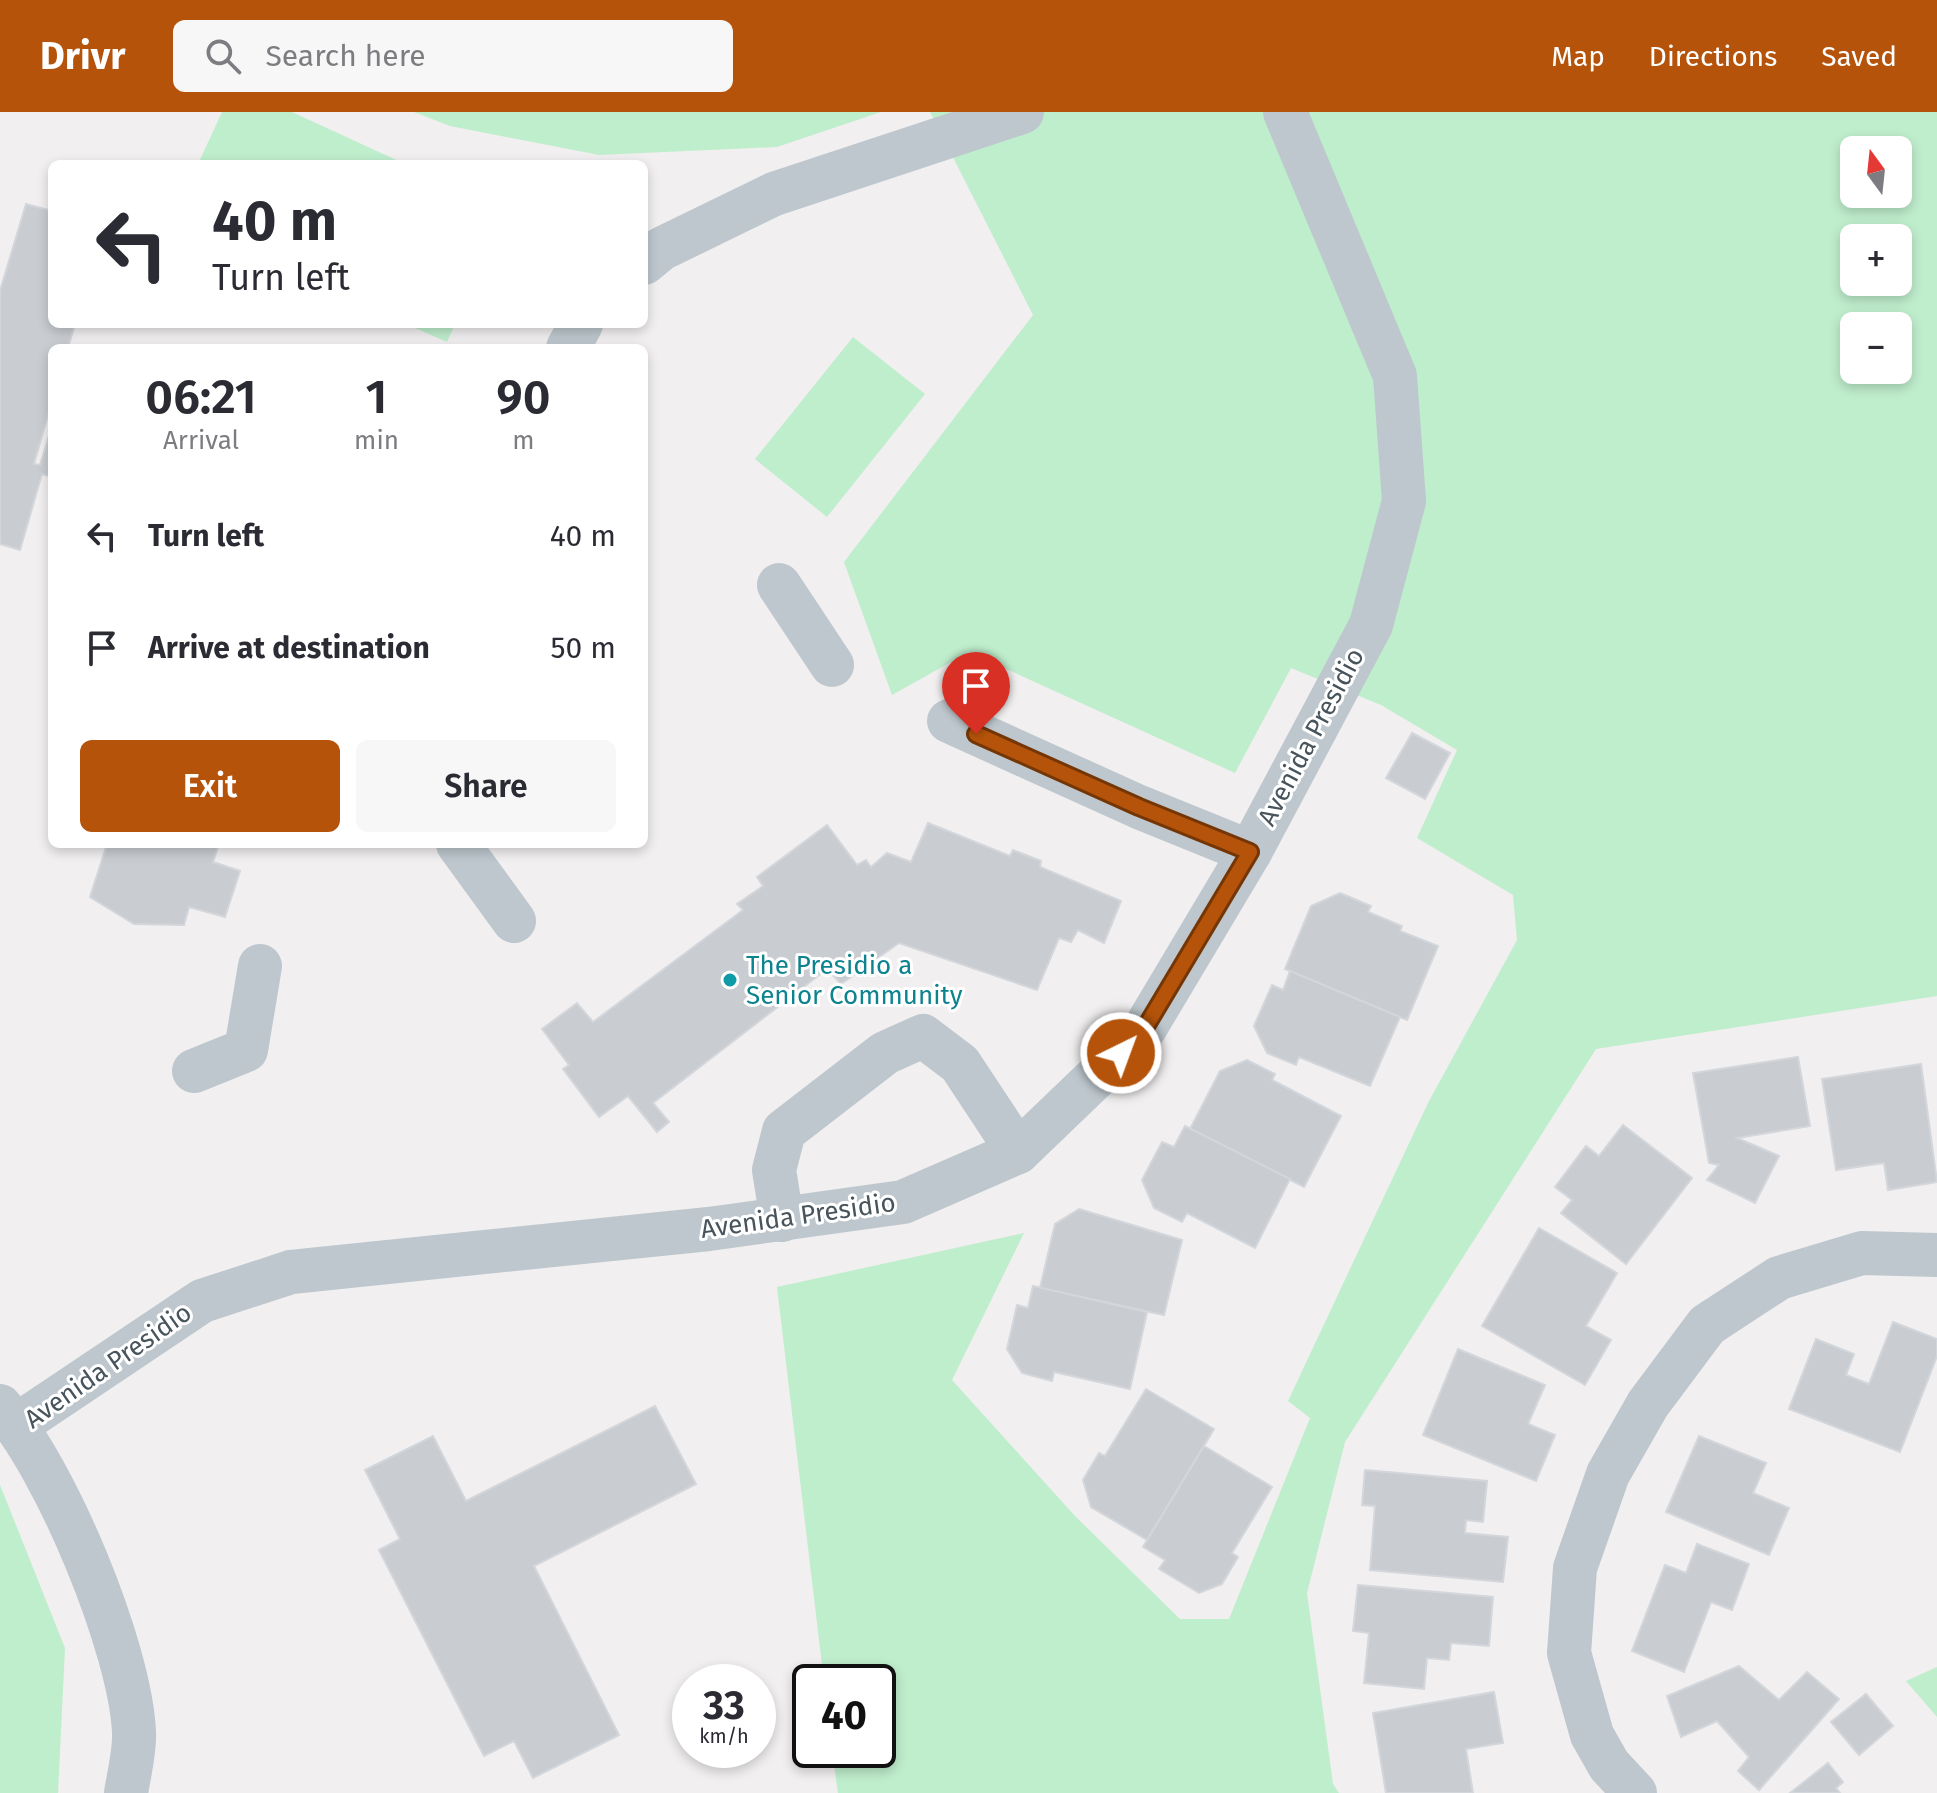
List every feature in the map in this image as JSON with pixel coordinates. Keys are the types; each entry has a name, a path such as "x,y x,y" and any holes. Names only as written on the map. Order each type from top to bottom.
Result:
{"street":[{"path":"648,260 661,249 774,194 1022,112"},
{"name":"Avenida Presidio","path":"126,1793 134,1732 113,1627 72,1528 8,1415 202,1301 291,1272 782,1220 903,1202 1018,1152 1142,1033 1250,852 1371,625 1404,501 1395,376 1285,112"},
{"path":"779,585 832,665"},
{"path":"949,721 1139,807 1250,852"},
{"path":"461,848 514,921"},
{"path":"194,1071 246,1050 260,966"},
{"path":"782,1220 774,1170 784,1131 885,1053 923,1036 960,1064 1018,1152"},
{"path":"1635,1793 1609,1765 1592,1735 1569,1653 1575,1568 1615,1462 1648,1404 1707,1325 1779,1278 1862,1253 1937,1255"}],"green space":[{"path":"222,112 292,112 396,160 200,160"},
{"path":"414,112 881,112 777,147 599,155 450,126"},
{"path":"930,112 1937,112 1937,996 1596,1049 1345,1442 1307,1593 1333,1784 1339,1793 838,1793 835,1768 896,1768 896,1664 822,1664 777,1287 1024,1233 952,1380 1075,1516 1180,1619 1229,1619 1310,1418 1288,1401 1428,1103 1517,940 1513,895 1417,838 1457,750 1381,705 1291,668 1235,773 969,652 892,695 844,562 1033,315"},
{"path":"415,328 453,328 447,342"},
{"path":"853,337 925,394 827,517 755,459"},
{"path":"0,1485 65,1648 58,1793 0,1793"},
{"path":"1937,1667 1937,1717 1906,1681"}],"building":[{"path":"26,204 48,210 48,328 74,328 69,344 48,344 48,415 34,464 40,465 48,439 48,476 42,474 20,550 0,544 0,291"},
{"path":"1412,733 1450,753 1425,799 1386,778"},
{"name":"The Presidio a Senior Community","path":"928,823 1010,856 1013,850 1041,861 1040,867 1121,901 1104,943 1078,930 1071,942 1059,938 1037,990 899,943 841,984 827,969 653,1103 669,1122 657,1132 628,1096 599,1117 563,1069 569,1065 542,1029 577,1003 593,1022 743,910 737,904 763,886 757,877 827,825 857,865 866,860 871,867 887,853 911,862"},
{"path":"106,848 218,848 213,862 240,871 225,917 189,907 184,925 134,924 90,897"},
{"path":"1340,893 1371,906 1368,912 1402,926 1400,931 1438,946 1407,1020 1285,969 1311,906"},
{"path":"1290,971 1400,1017 1370,1086 1299,1057 1296,1065 1267,1053 1254,1026 1272,985 1283,990"},
{"path":"1798,1057 1810,1126 1737,1138 1779,1156 1755,1203 1707,1180 1719,1165 1709,1163 1693,1073"},
{"path":"1247,1060 1275,1074 1272,1080 1341,1116 1304,1187 1190,1129 1220,1071"},
{"path":"1921,1064 1937,1182 1888,1190 1884,1163 1836,1170 1822,1079"},
{"path":"1623,1125 1692,1178 1626,1264 1561,1213 1572,1200 1555,1187 1586,1146 1599,1156"},
{"path":"1185,1126 1290,1179 1255,1248 1187,1213 1182,1222 1154,1208 1142,1180 1162,1142 1174,1147"},
{"path":"1079,1209 1182,1240 1164,1315 1040,1288 1055,1224"},
{"path":"1539,1228 1617,1273 1586,1326 1611,1340 1585,1385 1482,1326"},
{"path":"1033,1286 1147,1312 1130,1389 1054,1372 1052,1381 1022,1373 1007,1349 1017,1305 1028,1308"},
{"path":"1893,1322 1937,1339 1937,1356 1900,1452 1789,1409 1816,1339 1854,1354 1846,1375 1869,1384"},
{"path":"1458,1349 1545,1385 1528,1424 1555,1435 1536,1481 1423,1435"},
{"path":"1146,1389 1214,1429 1147,1540 1091,1507 1083,1480 1099,1453 1105,1456"},
{"path":"655,1406 696,1484 534,1566 619,1735 533,1778 514,1741 484,1756 379,1550 400,1539 365,1470 433,1436 466,1501"},
{"path":"1699,1436 1766,1463 1753,1493 1789,1508 1769,1555 1666,1512"},
{"path":"1204,1446 1272,1487 1232,1553 1238,1557 1222,1584 1199,1593 1159,1569 1165,1560 1143,1547"},
{"path":"1365,1470 1487,1481 1483,1522 1466,1520 1465,1533 1508,1537 1503,1582 1370,1570 1375,1506 1362,1505"},
{"path":"1697,1544 1749,1564 1732,1610 1711,1602 1684,1672 1632,1651 1665,1565 1686,1573"},
{"path":"1358,1585 1493,1597 1489,1646 1451,1643 1449,1660 1427,1658 1424,1689 1364,1683 1369,1633 1353,1631"},
{"path":"1739,1666 1779,1700 1807,1672 1839,1699 1759,1790 1738,1771 1749,1757 1717,1721 1681,1737 1667,1696"},
{"path":"1494,1692 1503,1743 1466,1749 1473,1793 1386,1793 1373,1713"},
{"path":"1866,1694 1893,1726 1859,1755 1831,1722"},
{"path":"1828,1763 1843,1782 1836,1788 1840,1793 1790,1793"}],"place":[{"name":"The Presidio a Senior Community","path":"730,980"}],"route":[{"path":"976,734 1139,807 1250,852 1142,1033 1121,1053"}]}
